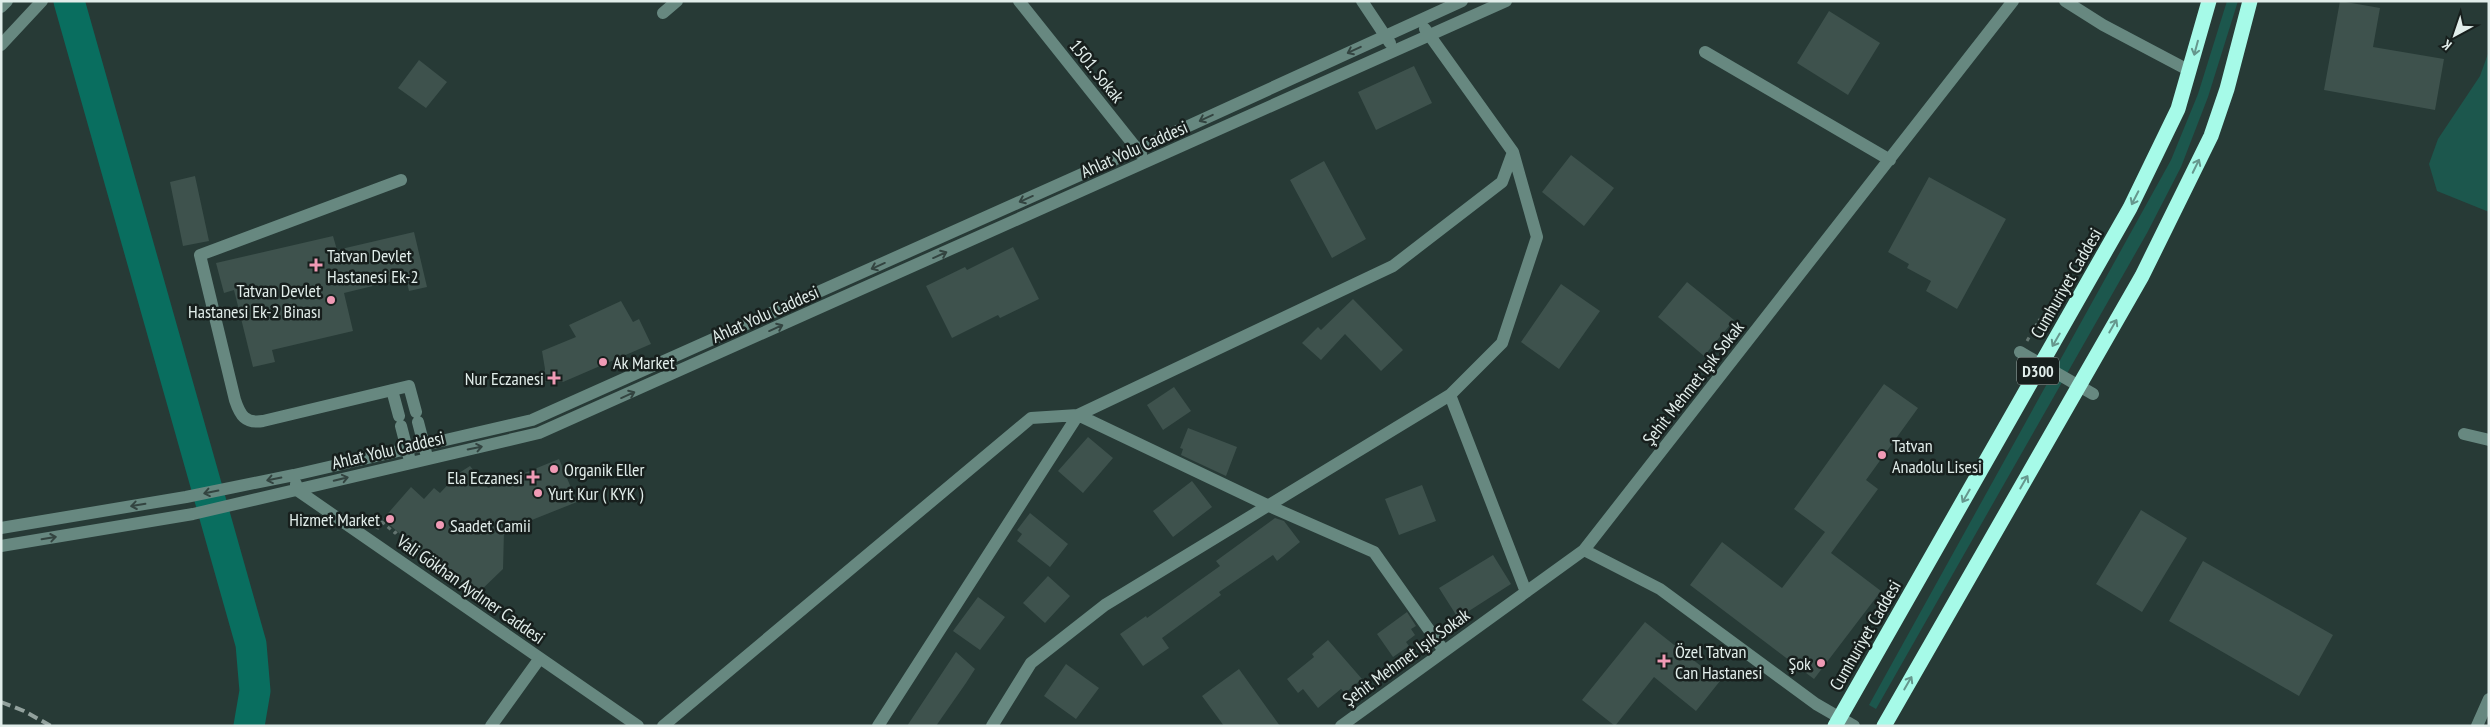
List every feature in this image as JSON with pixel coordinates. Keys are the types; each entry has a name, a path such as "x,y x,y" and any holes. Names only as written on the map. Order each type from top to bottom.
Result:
{"highway":[{"name":"Cumhuriyet Caddesi","path":"1837,722 2107,251 2178,109 2209,1"},
{"name":"D300","path":"1884,726 2142,276 2211,136 2227,89 2250,1"}],"street":[{"path":"1,8 7,1"},
{"path":"1,45 42,1"},
{"path":"663,13 677,1"},
{"name":"1501. Sokak","path":"1019,1 1148,162"},
{"path":"1362,1 1386,36 1394,52"},
{"name":"Ahlat Yolu Caddesi","path":"1,546 194,514 243,503 410,462 426,451 532,420 1138,150 1462,1"},
{"name":"Ahlat Yolu Caddesi","path":"1,528 186,497 407,449 426,451 539,433 1060,202 1506,1"},
{"name":"Şehit Mehmet Işık Sokak","path":"1341,726 1584,550 2013,1"},
{"path":"2065,1 2103,25 2190,71"},
{"path":"992,726 1031,663 1105,605 1450,395 1502,343 1537,237 1513,152 1429,36 1420,20"},
{"path":"1705,52 1890,160"},
{"path":"663,726 1031,418 1078,415 1393,266 1502,182 1513,152"},
{"path":"401,180 200,255 235,400 238,410 246,420 250,422 263,421 409,386 426,451"},
{"path":"1050,188 1060,202"},
{"path":"903,254 910,269"},
{"path":"851,278 858,292"},
{"path":"2020,352 2093,394"},
{"path":"392,390 410,462"},
{"path":"1450,395 1526,592"},
{"path":"1078,415 1269,506 1374,552 1444,651"},
{"path":"878,726 1078,415"},
{"path":"2464,434 2489,440"},
{"path":"294,475 297,490"},
{"name":"Vali Gökhan Aydıner Caddesi","path":"297,490 638,726"},
{"path":"1584,550 1660,589 1816,704 1837,722 1854,726"},
{"path":"490,726 540,658"},
{"path":"2477,726 2489,699"}],"path":[{"path":"2020,352 2039,320"},
{"path":"382,522 395,533 397,531"}],"green space":[{"path":"2227,1 2238,1 2208,97 2181,167 2147,233 1876,709 1869,705 2171,160 2198,94"},
{"path":"2489,51 2489,212 2437,191 2429,164 2438,139 2480,76"}],"building":[{"path":"2340,1 2380,8 2373,47 2444,59 2435,110 2324,90"},
{"path":"1829,11 1880,43 1848,95 1797,63"},
{"path":"419,60 447,82 426,108 398,88"},
{"path":"1414,66 1432,103 1376,130 1358,92"},
{"path":"1571,155 1614,188 1584,226 1542,192"},
{"path":"1324,161 1366,239 1332,258 1290,180"},
{"path":"195,176 209,241 183,246 170,182"},
{"path":"1929,177 2006,219 1957,309 1926,291 1931,281 1907,268 1909,264 1888,252"},
{"name":"Tatvan Devlet Hastanesi Ek-2 Binası","path":"414,232 427,287 409,291 406,278 344,293 353,331 272,350 275,362 253,367 234,290 224,293 216,263 333,236 337,250"},
{"path":"1013,247 1039,299 1000,318 998,315 952,338 926,286 965,267 967,270"},
{"path":"1687,282 1734,320 1704,356 1658,317"},
{"path":"1561,284 1600,311 1559,369 1521,342"},
{"path":"1353,299 1403,350 1381,371 1345,334 1321,360 1302,343 1318,327 1321,330"},
{"path":"621,301 633,322 639,319 651,344 563,382 543,382 545,369 542,351 576,337 569,325"},
{"path":"1884,384 1918,408 1866,480 1878,489 1831,553 1881,591 1814,679 1690,585 1722,542 1782,588 1825,532 1794,509"},
{"path":"1174,387 1191,411 1163,430 1147,405"},
{"path":"1188,428 1237,447 1226,476 1181,455 1183,449 1180,448"},
{"path":"1088,437 1113,458 1083,493 1058,471"},
{"path":"559,459 577,502 504,531 503,569 476,595 455,577 453,580 383,519 411,487 424,499 434,488 440,493 459,473 470,466 488,488"},
{"path":"1192,481 1212,507 1173,537 1153,511"},
{"path":"1422,485 1436,521 1399,535 1385,499"},
{"path":"2141,510 2187,538 2142,612 2096,584"},
{"path":"1030,513 1068,544 1050,567 1017,541 1022,534 1017,530"},
{"path":"1275,518 1284,521 1300,542 1277,561 1273,555 1219,592 1221,595 1162,638 1169,648 1143,666 1120,634 1146,616 1147,618 1220,566 1216,561"},
{"path":"1493,555 1511,584 1458,618 1439,588"},
{"path":"2203,561 2333,635 2299,696 2169,621"},
{"path":"1048,576 1070,596 1045,623 1023,603"},
{"path":"978,597 1005,617 980,650 953,631"},
{"path":"1407,612 1416,626 1411,629 1415,635 1406,642 1409,646 1393,657 1377,634"},
{"path":"1645,622 1720,681 1696,711 1654,677 1615,726 1582,700"},
{"path":"1328,640 1362,679 1345,693 1341,689 1318,708 1303,689 1298,693 1287,679 1314,657 1312,654"},
{"path":"956,652 975,669 966,683 936,726 907,726"},
{"path":"1066,664 1099,688 1076,719 1044,696"},
{"path":"1239,669 1280,726 1224,726 1202,696"}],"waterway":[{"path":"69,1 251,644 255,691 249,726"}],"railway":[{"path":"1,702 24,711 51,726"}],"place":[{"name":"Tatvan Devlet Hastanesi Ek-2","path":"316,265"},
{"name":"Tatvan Devlet Hastanesi Ek-2 Binası","path":"331,300"},
{"name":"Ak Market","path":"603,362"},
{"name":"Nur Eczanesi","path":"554,378"},
{"name":"Tatvan Anadolu Lisesi","path":"1882,455"},
{"name":"Organik Eller","path":"554,469"},
{"name":"Ela Eczanesi","path":"533,477"},
{"name":"Yurt Kur ( KYK )","path":"538,493"},
{"name":"Hizmet Market","path":"390,519"},
{"name":"Saadet Camii","path":"440,525"},
{"name":"Özel Tatvan Can Hastanesi","path":"1664,661"},
{"name":"Şok","path":"1821,663"}]}
